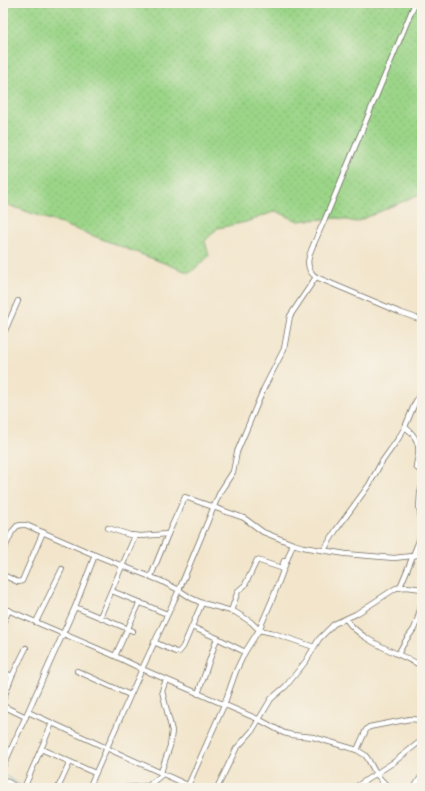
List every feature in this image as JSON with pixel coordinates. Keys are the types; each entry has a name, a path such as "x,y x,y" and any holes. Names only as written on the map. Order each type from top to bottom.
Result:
{"street":[{"path":"415,3 310,252 308,264 310,271 316,277 422,320"},
{"path":"89,788 154,642 179,590 220,492 233,472 237,452 264,388 284,349 290,316 316,277"},
{"path":"3,335 18,301"},
{"path":"324,550 336,530 369,485 381,463 398,439 422,390"},
{"path":"405,427 412,432 418,443 419,449 416,467 422,472"},
{"path":"400,587 422,533 422,522 419,508 422,486"},
{"path":"151,576 185,497 244,518 264,532 303,547 346,554 394,558 422,554"},
{"path":"3,552 12,532 17,526 26,525 95,555 151,576 202,603 230,611 244,617 259,630 314,646"},
{"path":"108,528 135,536 168,534"},
{"path":"3,575 18,582 22,581 43,532"},
{"path":"100,618 135,536"},
{"path":"230,611 238,591 245,585 257,560 281,568 289,549 293,544"},
{"path":"188,787 224,705 236,671 245,652 259,630 272,600 293,544"},
{"path":"3,767 75,607 95,555"},
{"path":"36,622 62,569"},
{"path":"217,788 236,749 246,739 260,720 272,699 286,686 306,660 314,646 334,624 356,614 396,588 414,587 422,589"},
{"path":"112,591 167,614"},
{"path":"398,654 414,629 422,601"},
{"path":"115,656 140,602"},
{"path":"154,642 179,652 183,647 202,603"},
{"path":"75,607 133,631"},
{"path":"3,608 260,720 284,733 313,737 357,750 365,755 376,774 389,788"},
{"path":"3,623 9,610"},
{"path":"346,619 351,627 372,642 422,666"},
{"path":"192,626 245,652"},
{"path":"198,694 217,638"},
{"path":"3,700 12,676 26,648"},
{"path":"77,671 130,695"},
{"path":"3,672 12,676"},
{"path":"124,788 148,786 162,773 170,746 172,731 162,691 166,680"},
{"path":"3,706 52,723 162,773 188,787 194,788"},
{"path":"357,750 366,730 369,727 410,719 422,720"},
{"path":"24,788 52,723"},
{"path":"354,788 394,762 422,740"},
{"path":"41,750 95,773"},
{"path":"58,788 70,762"},
{"path":"414,788 422,775"},
{"path":"3,779 18,788"},
{"path":"378,788 383,782"}],"green space":[{"path":"3,3 422,3 422,193 356,222 337,218 298,221 276,211 246,222 218,228 205,241 209,256 190,273 3,203"}],"waterway":[{"path":"3,774 22,787"}]}
